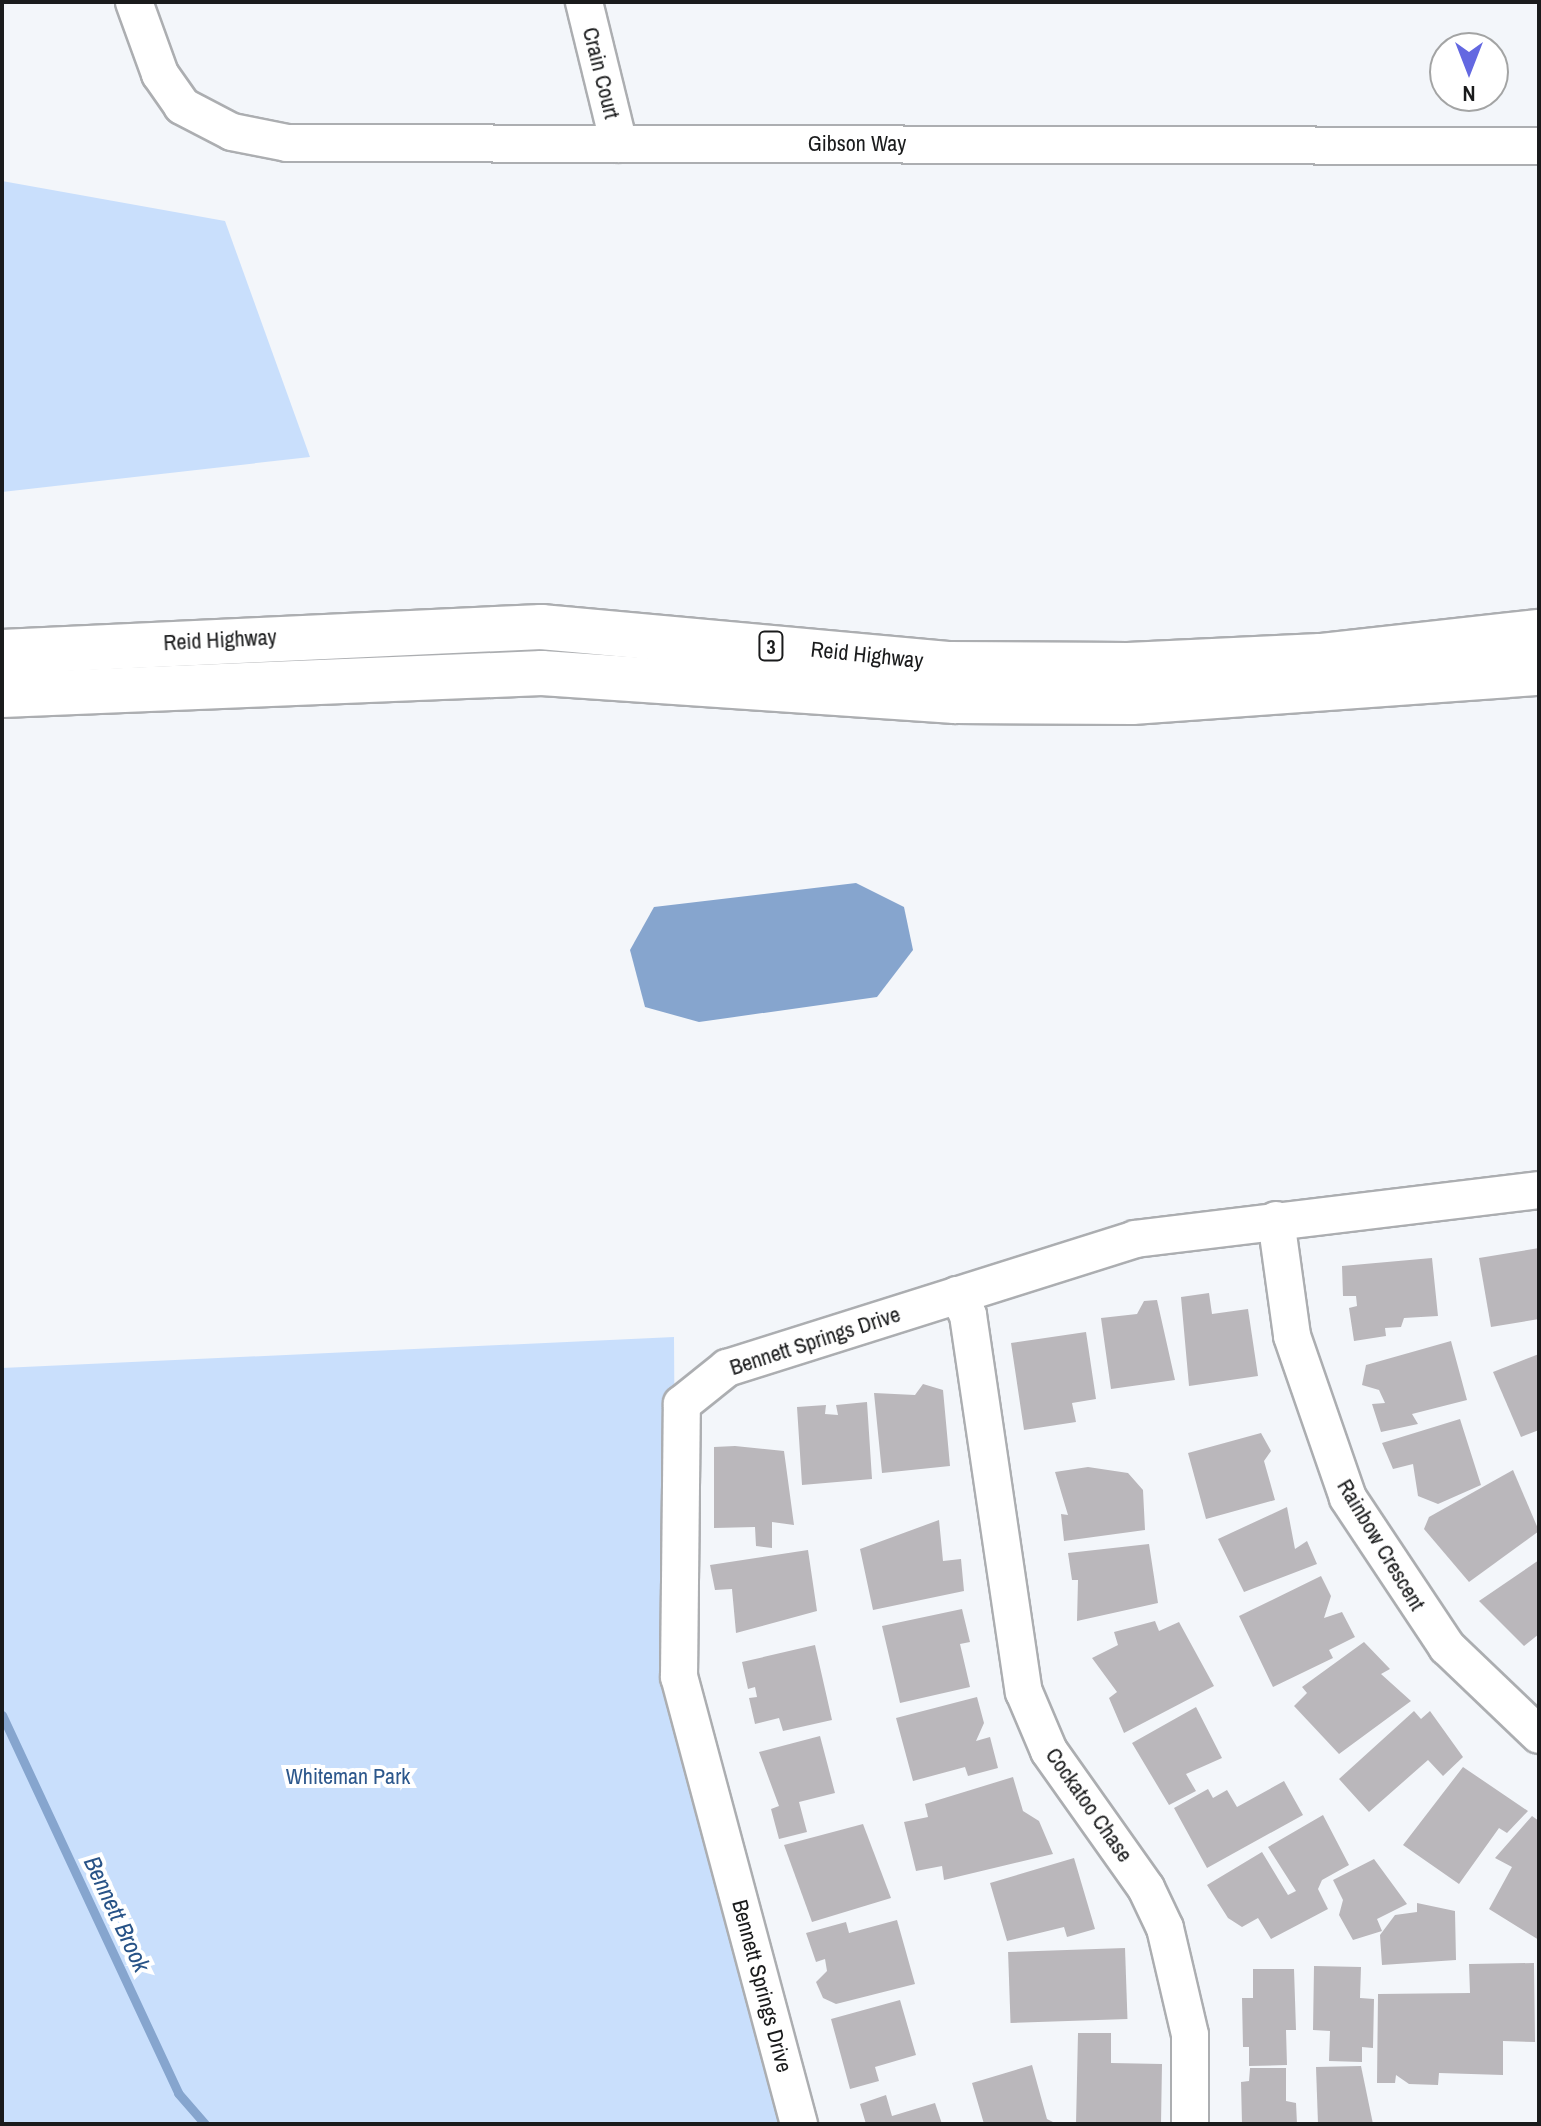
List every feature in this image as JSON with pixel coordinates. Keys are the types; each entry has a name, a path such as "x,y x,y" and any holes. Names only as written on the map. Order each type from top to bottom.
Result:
{"highway":[{"name":"Reid Highway","path":"2,652 541,627 947,664 1128,665 1320,656 1539,632"},
{"name":"Reid Highway","path":"2,695 542,673 955,701 1132,702 1539,673"}],"street":[{"name":"Gibson Way","path":"134,2 160,74 182,106 232,132 287,143 1539,146"},
{"name":"Crain Court","path":"584,2 619,144"},
{"name":"Bennett Springs Drive","path":"799,2124 679,1677 682,1404 727,1368 1172,1230 1539,1190"},
{"name":"Rainbow Crescent","path":"1276,1220 1292,1336 1348,1498 1447,1647 1539,1735"},
{"name":"Cockatoo Chase","path":"957,1295 968,1315 1024,1692 1049,1751 1146,1888 1165,1928 1190,2035 1190,2124"}],"green space":[{"path":"2,181 225,221 310,457 2,492"},
{"name":"Whiteman Park","path":"674,1337 676,1641 799,2124 2,2124 2,1368"}],"shaded area":[{"path":"856,883 904,907 913,950 877,997 699,1022 645,1007 630,950 654,907"}],"building":[{"path":"1539,1248 1539,1319 1491,1327 1479,1258"},
{"path":"1432,1258 1438,1316 1404,1318 1401,1327 1385,1328 1386,1336 1354,1341 1349,1308 1357,1306 1356,1296 1343,1296 1342,1266"},
{"path":"1209,1293 1212,1314 1248,1309 1258,1376 1189,1386 1181,1297"},
{"path":"1157,1300 1175,1380 1111,1389 1101,1318 1137,1314 1144,1301"},
{"path":"1086,1332 1096,1399 1072,1403 1076,1422 1024,1430 1011,1343"},
{"path":"1451,1341 1467,1400 1412,1414 1418,1424 1381,1432 1372,1404 1385,1403 1379,1390 1362,1385 1366,1365"},
{"path":"1539,1354 1539,1430 1521,1437 1493,1372"},
{"path":"923,1384 943,1390 950,1466 882,1473 874,1393 915,1395"},
{"path":"867,1402 872,1479 802,1485 797,1407 826,1405 825,1414 838,1415 836,1405"},
{"path":"1460,1419 1481,1485 1438,1504 1418,1496 1413,1464 1393,1469 1382,1443"},
{"path":"1261,1433 1271,1451 1264,1461 1275,1500 1206,1519 1188,1453"},
{"path":"714,1447 784,1451 794,1525 772,1522 772,1548 756,1546 755,1527 714,1528"},
{"path":"1088,1467 1128,1473 1143,1490 1145,1530 1064,1541 1061,1514 1068,1515 1055,1472"},
{"path":"1513,1470 1539,1531 1469,1582 1424,1529 1429,1517"},
{"path":"1287,1507 1295,1549 1307,1541 1317,1564 1244,1592 1218,1539"},
{"path":"939,1520 943,1561 961,1559 964,1591 873,1610 860,1549"},
{"path":"1149,1544 1158,1603 1077,1621 1078,1580 1072,1580 1068,1553"},
{"path":"808,1550 817,1611 736,1633 732,1589 715,1590 710,1565"},
{"path":"1539,1560 1539,1634 1524,1646 1479,1601"},
{"path":"1321,1576 1331,1596 1324,1618 1342,1612 1355,1637 1329,1650 1333,1658 1273,1687 1239,1616"},
{"path":"962,1609 970,1642 960,1644 970,1687 900,1703 882,1626"},
{"path":"1155,1621 1159,1631 1179,1622 1214,1686 1124,1733 1109,1698 1117,1692 1092,1658 1118,1645 1114,1632"},
{"path":"1364,1642 1390,1669 1381,1674 1411,1701 1339,1754 1294,1706 1307,1693 1302,1687"},
{"path":"815,1645 832,1720 783,1731 779,1718 755,1724 749,1698 757,1697 755,1687 748,1689 742,1662"},
{"path":"977,1697 984,1723 976,1741 990,1737 998,1768 968,1776 965,1767 913,1781 896,1718"},
{"path":"1196,1707 1222,1758 1186,1774 1196,1791 1169,1805 1132,1743"},
{"path":"1414,1711 1421,1719 1430,1711 1463,1757 1443,1776 1428,1760 1369,1812 1339,1779"},
{"path":"820,1736 835,1793 799,1802 807,1832 779,1839 771,1809 779,1806 759,1752"},
{"path":"1463,1767 1528,1811 1507,1833 1499,1828 1459,1884 1403,1845"},
{"path":"1013,1777 1023,1811 1039,1821 1053,1854 944,1880 942,1866 916,1871 904,1822 928,1817 925,1804"},
{"path":"1284,1781 1303,1815 1207,1868 1174,1808 1208,1789 1213,1798 1227,1790 1237,1807"},
{"path":"1323,1815 1349,1865 1322,1880 1318,1889 1328,1909 1271,1939 1258,1918 1242,1927 1228,1918 1207,1885 1262,1852 1288,1895 1296,1891 1268,1847"},
{"path":"1532,1816 1539,1821 1539,1940 1489,1909 1512,1867 1495,1858"},
{"path":"863,1824 891,1898 812,1922 784,1845"},
{"path":"1074,1858 1095,1929 1067,1937 1064,1927 1007,1941 990,1883"},
{"path":"1374,1859 1407,1904 1377,1919 1382,1931 1353,1940 1339,1915 1343,1900 1333,1880"},
{"path":"1417,1903 1455,1911 1456,1960 1382,1965 1380,1935 1395,1915 1417,1912"},
{"path":"897,1920 915,1984 836,2004 823,1998 816,1982 827,1971 825,1959 816,1962 806,1933 846,1922 849,1933"},
{"path":"1125,1948 1127,2019 1011,2023 1008,1952"},
{"path":"1534,1963 1535,2042 1503,2041 1503,2075 1439,2073 1438,2085 1409,2084 1396,2075 1395,2083 1377,2083 1378,1994 1470,1993 1469,1964"},
{"path":"1314,1966 1361,1967 1360,1998 1374,1999 1373,2048 1362,2047 1362,2062 1329,2061 1330,2031 1313,2030"},
{"path":"1253,1969 1294,1969 1296,2030 1286,2030 1287,2065 1249,2066 1249,2047 1243,2047 1242,1998 1253,1998"},
{"path":"900,2000 916,2055 875,2067 879,2081 850,2089 831,2019"},
{"path":"1078,2033 1111,2033 1111,2063 1162,2064 1161,2124 1076,2124"},
{"path":"1032,2065 1047,2119 1057,2124 984,2124 972,2083"},
{"path":"1361,2066 1373,2124 1318,2124 1316,2067"},
{"path":"1250,2068 1286,2068 1286,2101 1296,2103 1297,2124 1242,2124 1241,2082 1249,2081"},
{"path":"886,2095 892,2116 935,2103 942,2124 866,2124 860,2104"}],"waterway":[{"name":"Bennett Brook","path":"2,1715 178,2093 205,2124"}]}
